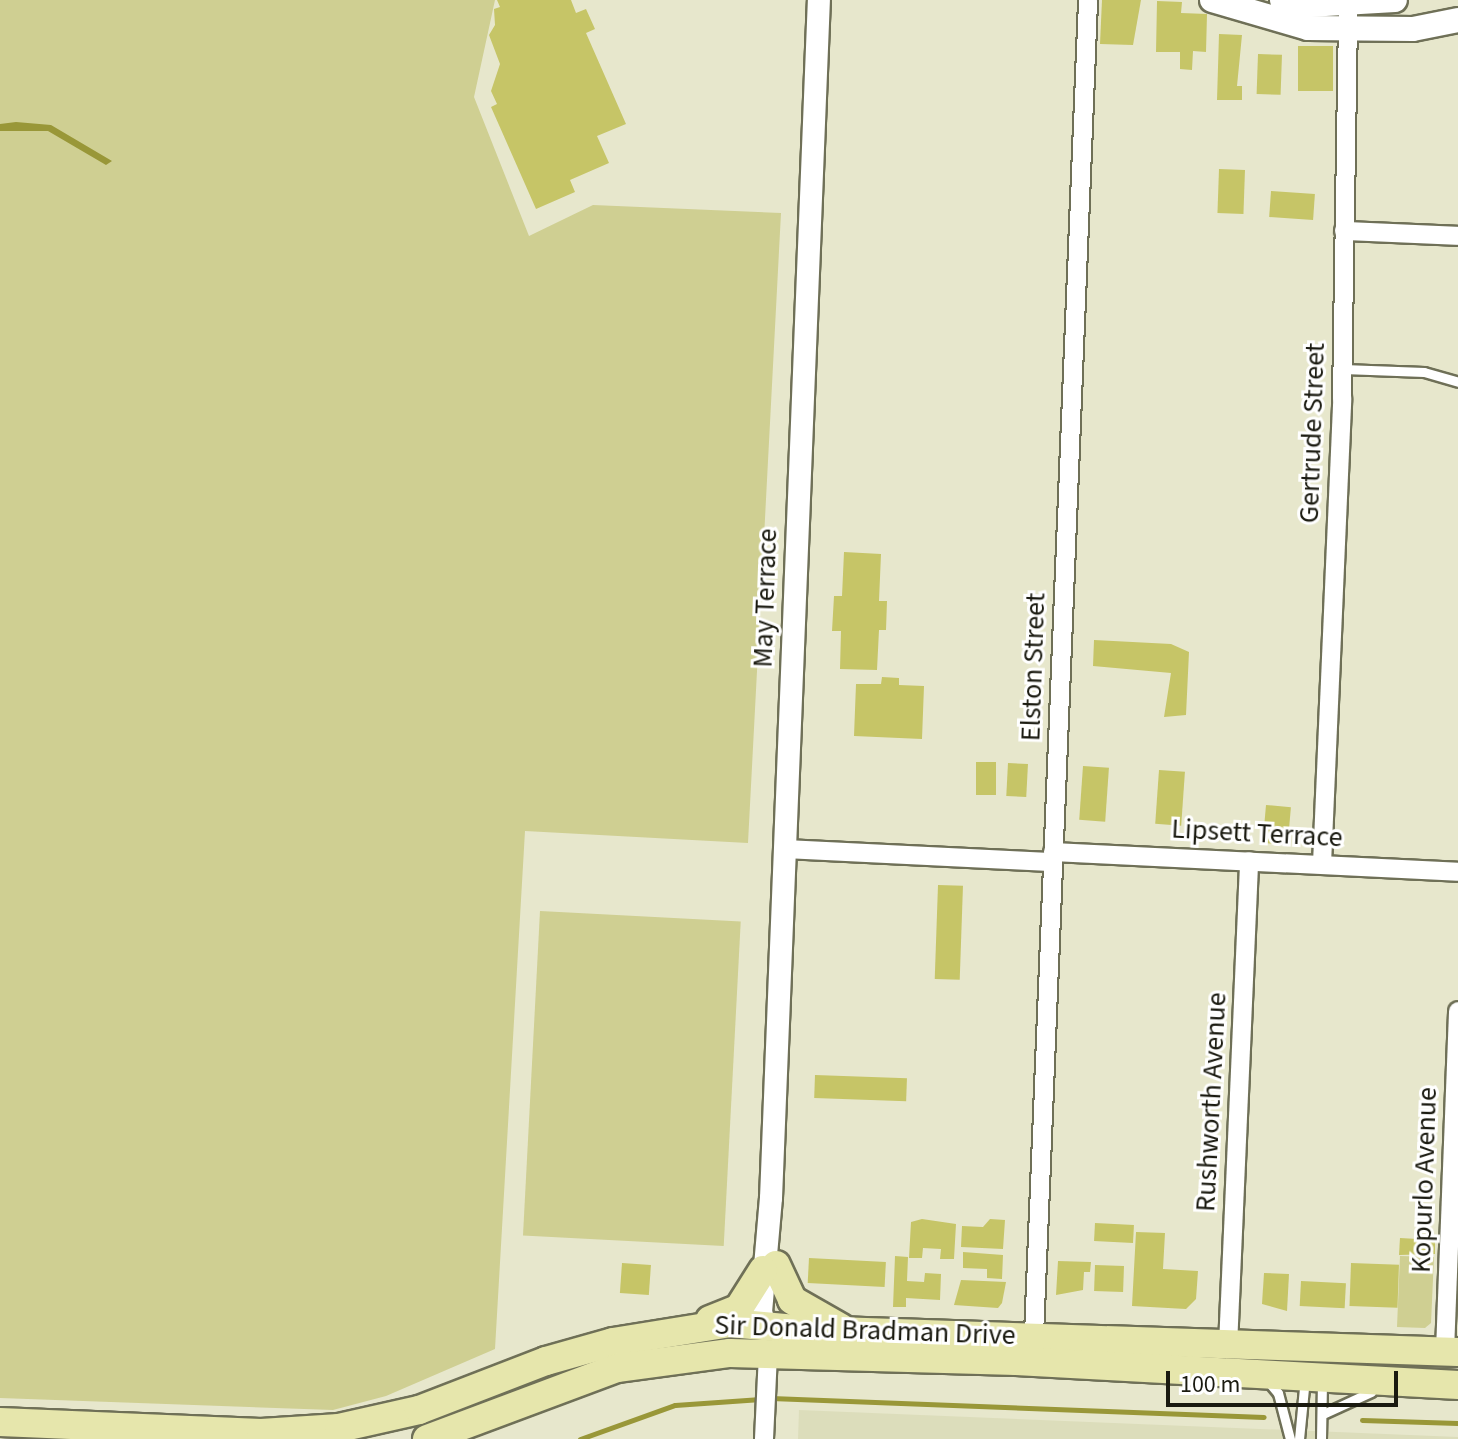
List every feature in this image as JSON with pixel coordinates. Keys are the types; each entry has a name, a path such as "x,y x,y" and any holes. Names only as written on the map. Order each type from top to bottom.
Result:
{"main road":[{"path":"1212,0 1308,28 1413,29 1458,20"},
{"path":"1282,0 1348,4 1395,0"},
{"path":"690,1327 739,1308 769,1267 796,1305 844,1330"},
{"path":"730,1353 765,1325 784,1340 824,1357"},
{"name":"Sir Donald Bradman Drive","path":"0,1422 261,1433 339,1428 419,1410 586,1349 690,1327 765,1325 1034,1335 1454,1356"},
{"name":"Sir Donald Bradman Drive","path":"427,1439 617,1368 730,1353 1313,1387 1458,1386"}],"street":[{"name":"May Terrace","path":"765,1325 773,1312 769,1267 771,1198 819,0"},
{"name":"Elston Street","path":"1034,1335 1088,0"},
{"name":"Gertrude Street","path":"1322,864 1343,369 1348,4"},
{"path":"1344,231 1458,236"},
{"name":"Lipsett Terrace","path":"785,849 1249,861 1458,872"},
{"name":"Rushworth Avenue","path":"1228,1346 1249,861"},
{"name":"Kopurlo Avenue","path":"1454,1356 1458,1011"},
{"path":"764,1439 768,1355"}],"lane":[{"path":"1343,369 1424,372 1458,382"},
{"path":"1295,1436 1313,1387 1313,1348"},
{"path":"1313,1348 1313,1387 1323,1414 1321,1434"},
{"path":"1269,1383 1295,1436"},
{"path":"1323,1414 1338,1403 1363,1392 1458,1386"}],"shaded area":[{"path":"0,124 51,125 112,161 106,165 48,131 0,131"},
{"path":"799,1410 1458,1437 1458,1439 798,1439"}],"green space":[{"path":"0,0 495,0 474,97 529,236 593,205 781,213 748,843 525,831 495,1349 386,1396 333,1410 0,1398"},
{"path":"540,911 741,922 724,1246 523,1236"},
{"path":"1400,1256 1434,1257 1431,1323 1425,1328 1397,1327"}],"building":[{"path":"497,0 571,0 576,13 586,9 595,29 586,33 626,124 597,136 609,163 570,180 575,192 536,209 491,107 497,104 491,91 500,64 489,35 495,25 494,9 500,7"},
{"path":"1102,0 1141,0 1133,45 1100,44"},
{"path":"1157,1 1182,2 1181,13 1207,14 1206,52 1193,51 1192,70 1180,69 1180,52 1156,52"},
{"path":"1219,34 1242,35 1237,86 1242,86 1242,100 1217,100"},
{"path":"1298,46 1333,46 1333,91 1298,91"},
{"path":"1258,54 1282,55 1281,95 1257,94"},
{"path":"1219,169 1245,170 1243,214 1217,213"},
{"path":"1271,191 1315,194 1313,220 1269,217"},
{"path":"844,552 881,554 879,601 887,601 886,630 879,630 877,670 840,669 841,631 832,631 834,596 842,596"},
{"path":"1094,640 1171,644 1189,652 1186,715 1164,717 1171,673 1093,666"},
{"path":"882,677 899,678 899,685 924,686 922,739 854,736 856,684 881,684"},
{"path":"976,762 996,762 996,795 976,795"},
{"path":"1008,763 1028,764 1026,797 1006,796"},
{"path":"1083,766 1109,768 1105,822 1079,820"},
{"path":"1159,770 1185,772 1181,826 1155,824"},
{"path":"1266,805 1291,807 1288,845 1263,843"},
{"path":"938,885 963,886 960,980 935,979"},
{"path":"815,1075 907,1078 906,1101 814,1098"},
{"path":"922,1219 956,1224 954,1259 940,1259 941,1249 923,1248 922,1258 909,1258 911,1222"},
{"path":"990,1219 1005,1220 1003,1249 961,1247 962,1226 983,1227"},
{"path":"1095,1223 1134,1225 1133,1243 1094,1241"},
{"path":"1136,1232 1165,1233 1163,1269 1198,1271 1196,1299 1186,1309 1132,1306"},
{"path":"1400,1238 1435,1240 1435,1254 1399,1255"},
{"path":"963,1252 1003,1255 1002,1279 987,1278 987,1269 963,1268"},
{"path":"895,1256 908,1257 907,1281 924,1282 925,1273 941,1274 940,1300 906,1298 906,1307 893,1307"},
{"path":"809,1258 886,1262 885,1287 808,1283"},
{"path":"1058,1261 1091,1262 1090,1272 1084,1272 1083,1290 1056,1295"},
{"path":"622,1263 651,1265 649,1295 620,1293"},
{"path":"1351,1263 1399,1265 1397,1308 1349,1306"},
{"path":"1095,1265 1124,1266 1123,1292 1094,1291"},
{"path":"1264,1273 1289,1274 1287,1311 1262,1304"},
{"path":"961,1280 1006,1282 1002,1303 998,1308 954,1305"},
{"path":"1301,1281 1346,1283 1345,1308 1300,1306"}],"waterway":[{"path":"771,1398 1264,1417"},
{"path":"580,1439 675,1405 761,1399"},
{"path":"1362,1420 1458,1423"}]}
